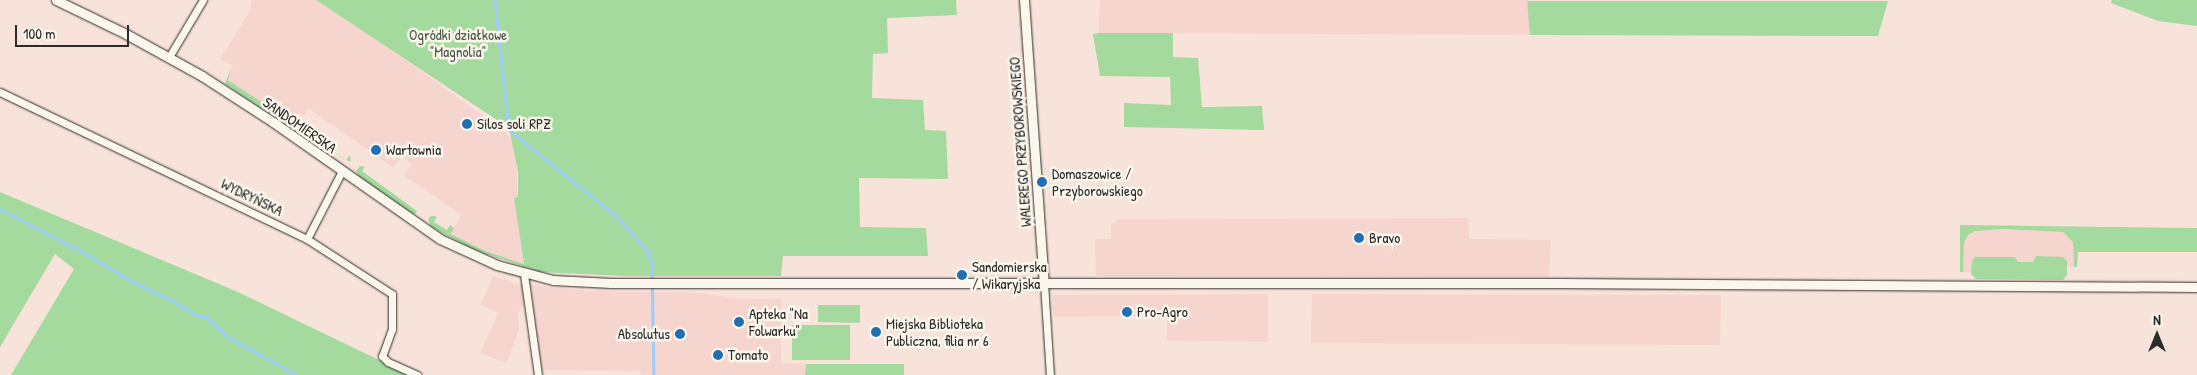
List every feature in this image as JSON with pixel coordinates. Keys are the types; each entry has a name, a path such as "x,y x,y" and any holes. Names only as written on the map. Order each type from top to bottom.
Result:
{"street":[{"name":"SANDOMIERSKA","path":"56,0 169,57 243,102 444,242 485,261 525,274 567,282 2197,286"},
{"path":"169,57 203,0"},
{"name":"WALEREGO PRZYBOROWSKIEGO","path":"1024,0 1044,283"},
{"name":"WYDRYŃSKA","path":"0,92 307,239 392,294 392,329 382,356 388,362 417,375"},
{"path":"307,239 342,171"},
{"path":"525,274 538,375"},
{"path":"1044,283 1050,375"}],"shaded area":[{"path":"252,0 316,0 413,65 505,132 512,141 515,154 518,197 514,198 524,264 485,251 451,234 461,215 404,175 412,164 402,157 393,168 309,109 304,115 298,113 292,122 227,80 233,66 220,59 250,11"},
{"path":"1100,0 1527,0 1530,35 1099,33"},
{"path":"1468,218 1469,239 1551,240 1549,277 1096,276 1095,239 1111,239 1111,223 1116,223 1116,219"},
{"path":"1960,225 2077,226 2077,267 2059,266 2059,272 1960,272"},
{"path":"493,276 522,285 525,305 518,314 519,330 506,363 480,353 498,313 481,305"},
{"path":"525,285 588,291 703,293 731,298 782,299 781,363 806,364 805,375 641,375 640,371 537,370"},
{"path":"1268,294 1268,342 1167,341 1167,316 1054,317 1052,297 1055,295"},
{"path":"1312,294 1721,295 1720,345 1311,343"}],"green space":[{"name":"Ogródki działkowe \"Magnolia\"","path":"316,0 956,0 957,15 887,18 888,53 873,54 872,98 923,100 925,130 946,131 948,179 859,178 860,227 926,228 928,256 783,256 781,276 626,276 540,272 474,250 431,227 428,219 431,216 435,216 437,217 434,222 447,230 450,225 454,228 451,234 485,251 524,264 514,198 518,197 518,172 509,128"},
{"path":"2112,0 2197,0 2197,26 2158,21 2111,3"},
{"path":"1527,1 1888,1 1878,36 1530,35"},
{"path":"1173,33 1173,57 1198,58 1202,107 1262,106 1264,130 1124,127 1124,103 1171,105 1170,77 1100,76 1093,34"},
{"path":"232,66 228,80 292,122 296,116 299,118 295,123 346,160 301,128 287,122 285,124 225,84"},
{"path":"350,155 351,162 346,160"},
{"path":"360,166 365,167 362,171 417,211 415,214 411,214 360,178 356,171"},
{"path":"0,192 238,292 410,375 11,375 74,269 55,254 0,347"},
{"path":"1960,225 2197,228 2197,252 2078,252 2077,267 2074,267 2073,242 2063,232 2003,229 1975,231 1968,235 1964,242 1963,272 1960,272"},
{"path":"2036,256 2063,257 2067,261 2067,275 2063,280 1976,279 1971,274 1972,261 1975,257 2015,257 2018,262 2033,262"},
{"path":"818,305 860,305 860,323 818,322"},
{"path":"792,325 850,325 850,360 792,360"},
{"path":"806,364 904,364 904,375 805,375"}],"waterway":[{"path":"495,0 509,130 615,215 647,250 652,263 654,375"},
{"path":"0,209 198,316 207,317 228,337 297,375"}],"place":[{"name":"Silos soli RPZ","path":"467,124"},
{"name":"Wartownia","path":"376,150"},
{"name":"Domaszowice / Przyborowskiego","path":"1042,182"},
{"name":"Bravo","path":"1359,238"},
{"name":"Sandomierska / Wikaryjska","path":"962,275"},
{"name":"Pro-Agro","path":"1127,312"},
{"name":"Apteka \"Na Folwarku\"","path":"739,322"},
{"name":"Miejska Biblioteka Publiczna, filia nr 6","path":"876,332"},
{"name":"Absolutus","path":"680,334"},
{"name":"Tomato","path":"718,355"}]}
